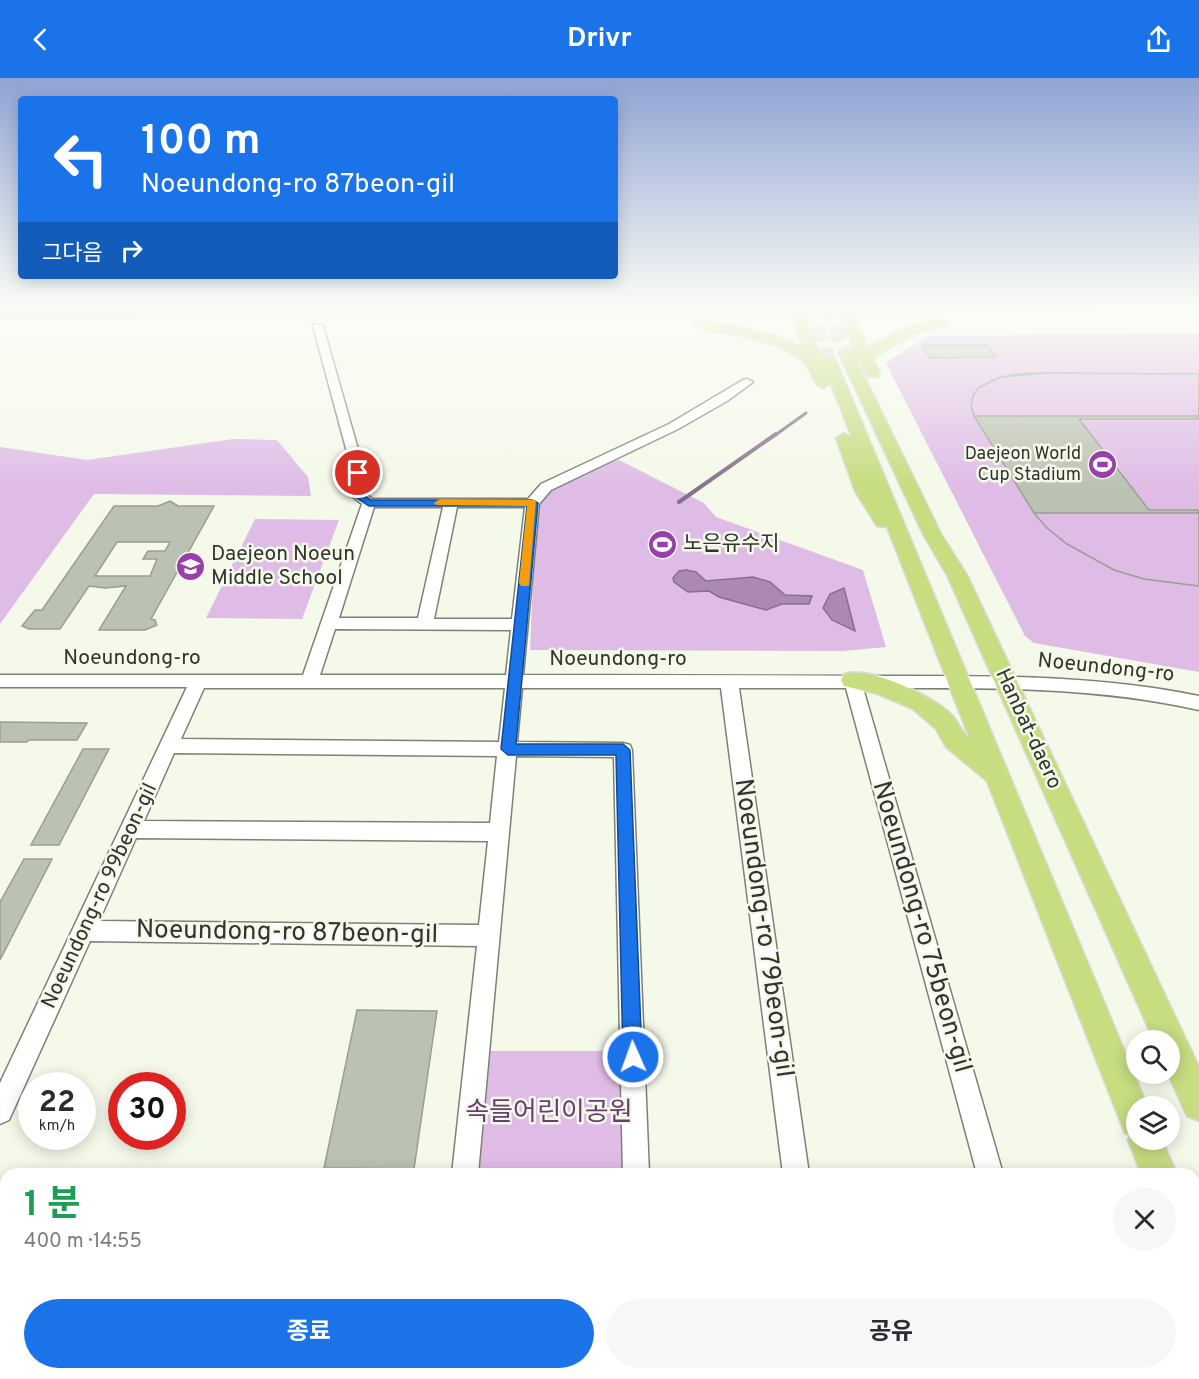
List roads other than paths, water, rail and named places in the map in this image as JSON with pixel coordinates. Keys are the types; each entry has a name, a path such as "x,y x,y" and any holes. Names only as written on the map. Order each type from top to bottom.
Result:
{"main road":[{"name":"Hanbat-daero","path":"822,367 914,567 1127,1096"},
{"name":"Hanbat-daero","path":"860,367 932,534 957,575 1199,1104"},
{"path":"852,680 883,687 921,703 944,722 955,740 997,776"},
{"path":"1149,1150 1157,1168"}],"street":[{"path":"329,367 357,467 359,496 369,503 532,503"},
{"path":"466,1168 532,503 546,487 689,421 747,382"},
{"path":"425,624 451,502"},
{"path":"310,680 369,503"},
{"path":"330,622 520,624"},
{"name":"Noeundong-ro 99beon-gil","path":"0,1111 199,680"},
{"name":"Noeundong-ro","path":"0,681 852,680 1007,682 1084,687 1177,698 1199,703"},
{"name":"Noeundong-ro 75beon-gil","path":"852,680 988,1168"},
{"name":"Noeundong-ro 79beon-gil","path":"729,681 795,1168"},
{"path":"169,746 623,750 636,1168"},
{"path":"131,829 500,832"},
{"name":"Noeundong-ro 87beon-gil","path":"83,931 490,936"}],"waterway":[{"path":"774,436 806,413"},
{"path":"679,502 776,434"}],"place":[{"name":"Daejeon World Cup Stadium","path":"1102,464"},
{"name":"노은유수지","path":"662,544"},
{"name":"Daejeon Noeun Middle School","path":"190,566"}],"park label":[{"name":"속들어린이공원","path":"549,1113"}]}
